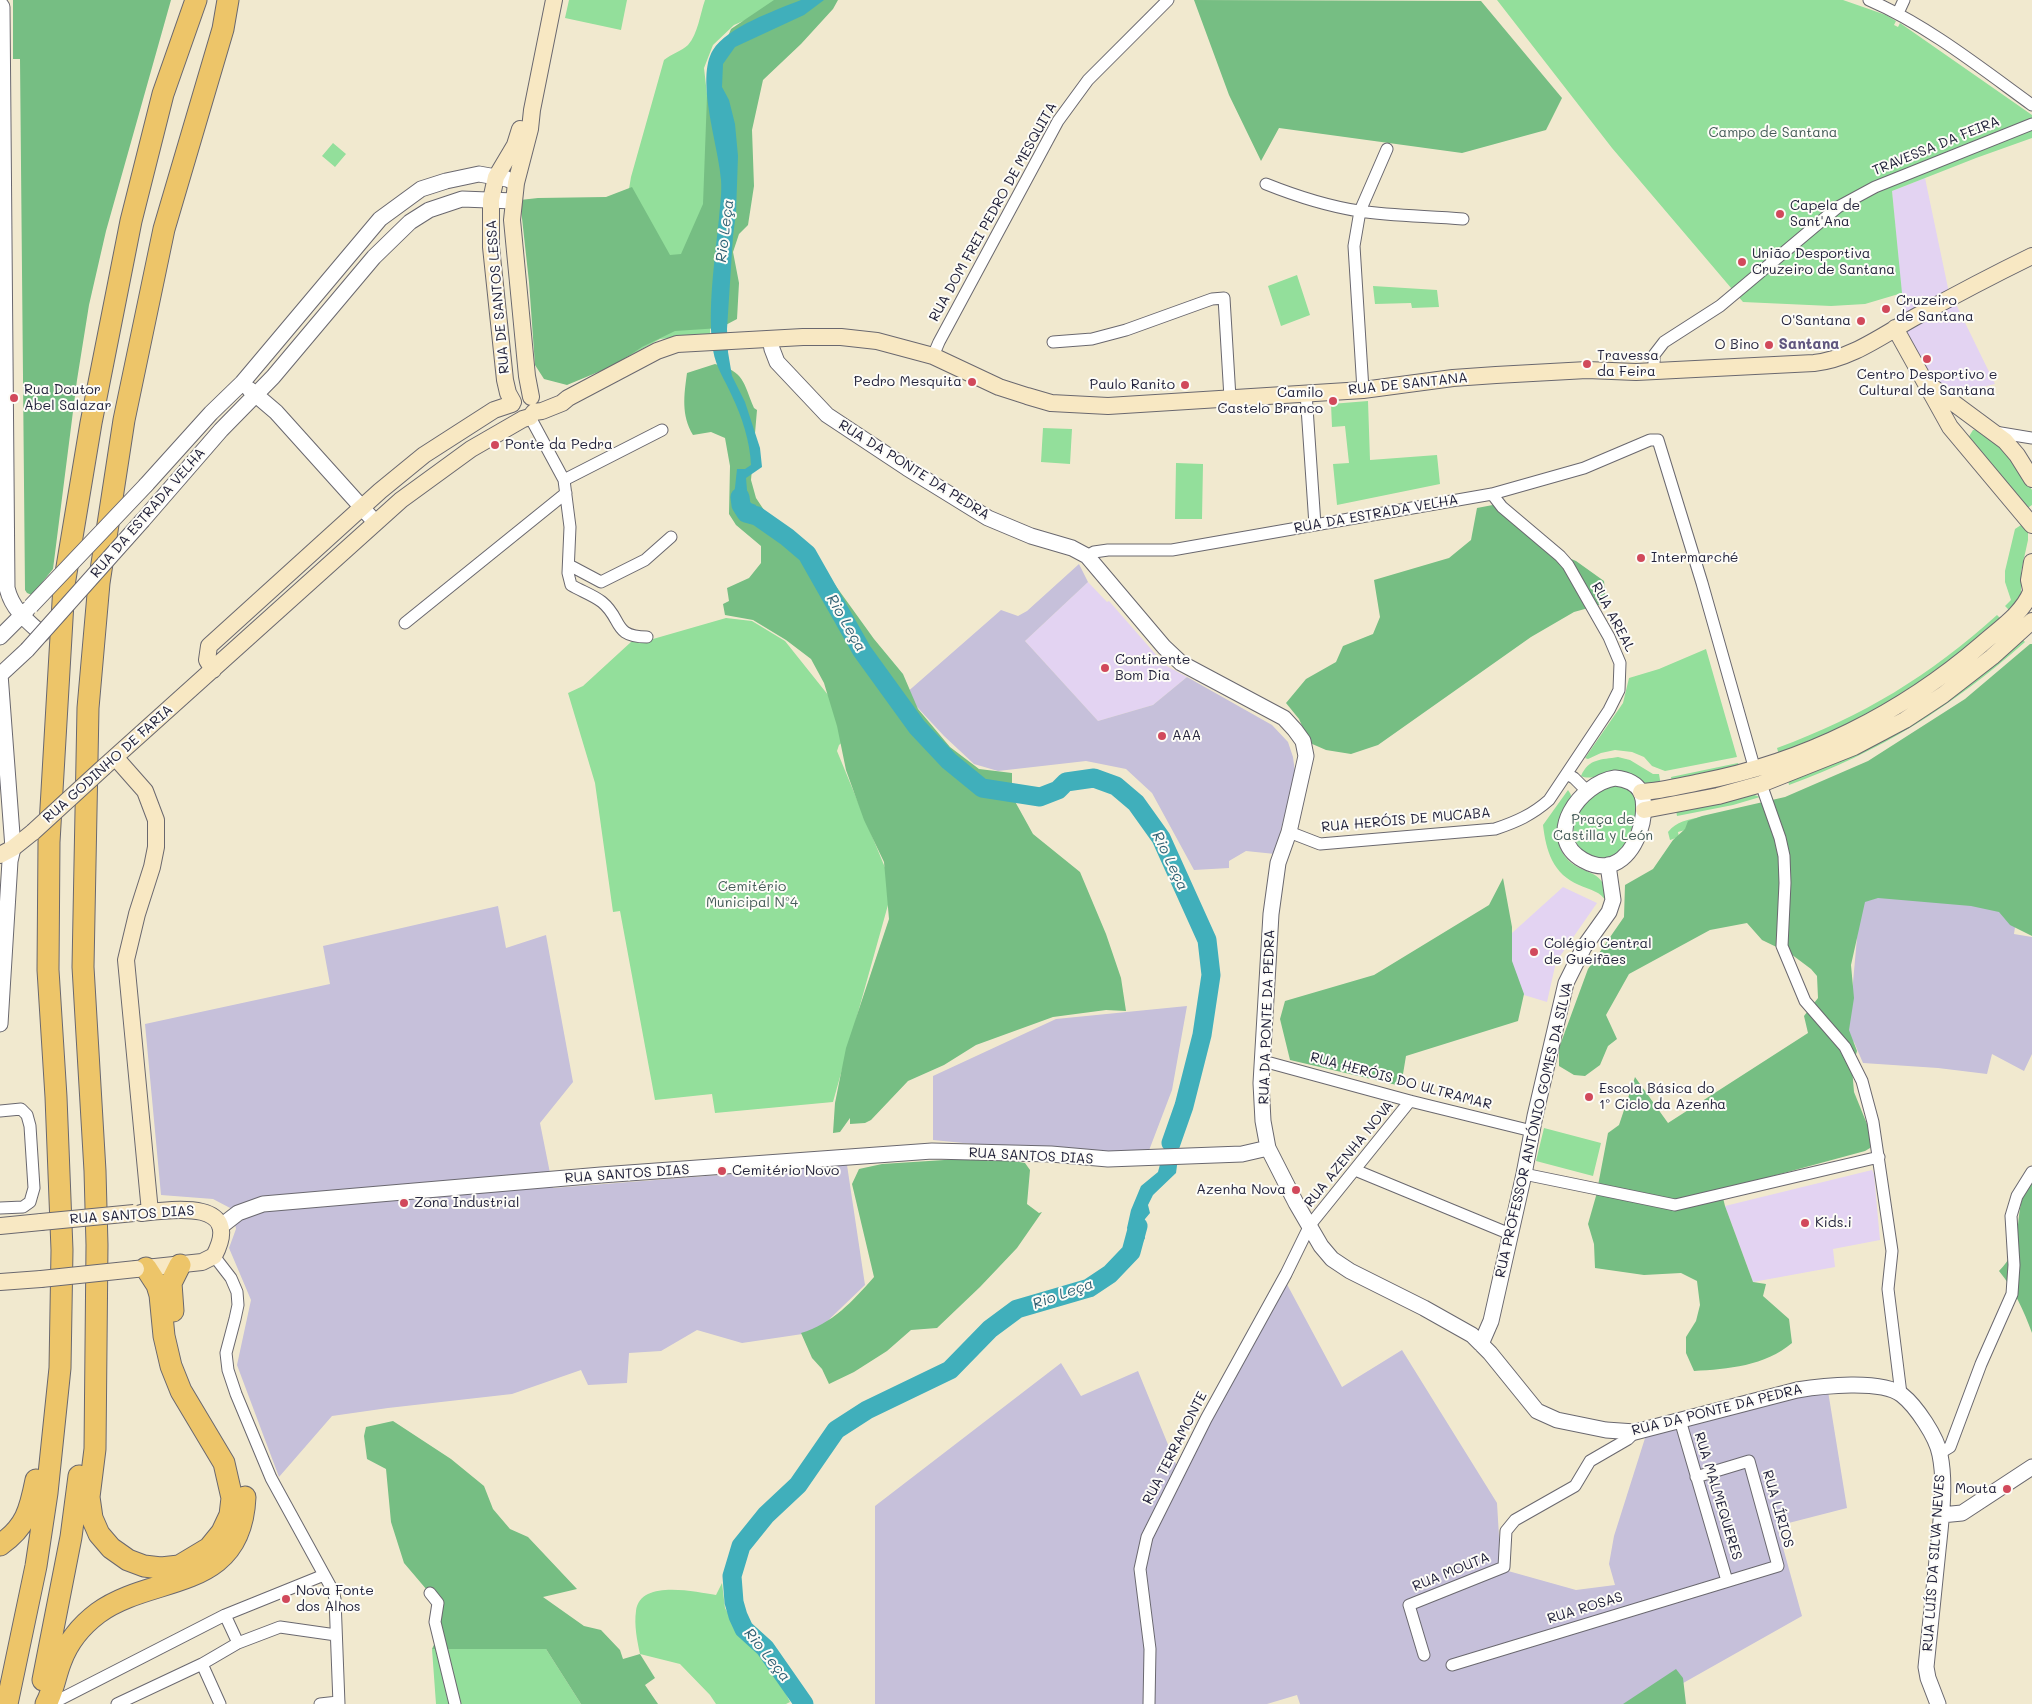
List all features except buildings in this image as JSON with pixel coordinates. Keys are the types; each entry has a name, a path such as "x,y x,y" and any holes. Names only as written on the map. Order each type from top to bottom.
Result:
{"highway":[{"path":"7,1704 36,1566 47,1493 60,1368 62,1250 48,970 48,862 64,585 91,423 131,221 163,94 196,0"},
{"path":"141,1269 156,1285 160,1295 164,1336 171,1366 181,1391 224,1463 230,1482 232,1498 230,1515 222,1532 209,1548 179,1566 161,1568 144,1566 128,1560 111,1548 99,1534 92,1518 89,1497 94,1449 97,1246 84,967 88,708 99,583 124,420 164,228 223,29 228,0"},
{"path":"223,29 244,0"},
{"path":"46,1704 54,1688 61,1661 74,1637 98,1614 115,1603 179,1582 201,1571 215,1562 230,1547 239,1532 244,1513 245,1493 240,1468 225,1440 200,1403 187,1376 178,1345 171,1283 180,1265"},
{"path":"39,1704 71,1537 95,1362"},
{"path":"0,1545 22,1525 30,1507 42,1444 54,1422"},
{"path":"0,1670 0,1675"}],"main road":[{"name":"RUA DE SANTOS LESSA","path":"530,409 513,240 514,201 516,183 530,129 532,110 554,0"},
{"name":"RUA DE SANTOS LESSA","path":"512,403 508,393 504,370 491,247 491,200 496,177 515,145 523,121 532,110"},
{"name":"RUA DE SANTANA","path":"770,339 860,339 933,356 1000,387 1051,403 1108,406 1363,390 1453,378 1496,375 1587,370 1654,372 1827,361 1854,351 2032,256"},
{"path":"1896,328 1943,416 1962,443 2032,525"},
{"name":"RUA GODINHO DE FARIA","path":"7,851 33,832 375,522 440,470 530,409 542,411 562,403 568,398 657,351 677,344 770,339"},
{"path":"1919,372 1931,387 1944,398 1988,428 2015,452 2032,479"},
{"name":"RUA GODINHO DE FARIA","path":"213,670 207,660 209,646 362,506 424,455 494,410 512,403 521,395 530,409"},
{"path":"1962,443 1967,429 1975,424 1988,428"},
{"path":"1644,810 1718,796 1758,777 1776,764 1843,735 1913,696 2011,620 2025,604 2031,593 2029,580 2032,562"},
{"path":"1641,792 1758,777 1830,758 1905,720 1966,678 2032,621"},
{"path":"110,762 145,791 156,820 156,847 152,867 137,914 126,960 142,1213"},
{"name":"RUA SANTOS DIAS","path":"5,1227 41,1222 191,1209 212,1215 220,1227"},
{"path":"0,1282 202,1262 214,1256 221,1239 220,1227"},
{"path":"0,1276 22,1280"}],"street":[{"name":"RUA DOM FREI PEDRO DE MESQUITA","path":"933,356 1058,121 1088,80 1168,0"},
{"path":"1869,0 1898,13 1978,66 2032,105"},
{"path":"1898,13 1904,0"},
{"path":"0,4 2,7 2,185 7,588 9,599 27,615 42,634"},
{"name":"TRAVESSA DA FEIRA","path":"1654,372 1654,355 1664,342 1706,316 1736,293 1838,207 1875,186 2032,124"},
{"path":"1363,390 1354,246 1360,211 1387,149"},
{"name":"RUA DA ESTRADA VELHA","path":"0,637 27,615 211,413 242,383 380,219 421,189 446,181 479,174 516,183"},
{"path":"1266,184 1296,196 1332,206 1360,211 1463,219"},
{"name":"RUA DA ESTRADA VELHA","path":"0,674 42,634 221,430 256,395 394,236 410,222 429,210 462,199 514,201"},
{"path":"342,262 359,276"},
{"path":"1053,342 1092,339 1126,330 1212,299 1224,298 1230,398"},
{"name":"RUA DA PONTE DA PEDRA","path":"770,339 777,362 827,415 922,478 988,518 1031,536 1072,548 1087,556 1164,647 1181,663 1284,718 1303,741 1306,756 1289,832 1278,864 1271,914 1261,1083 1263,1121 1268,1148 1296,1204 1332,1259 1350,1271 1472,1335 1537,1411 1556,1420 1606,1430 1635,1432 1819,1386 1854,1384 1881,1388 1901,1394"},
{"path":"242,383 276,412 375,522"},
{"path":"1306,393 1315,525"},
{"path":"530,409 564,480 570,527 568,573 571,584 608,607 625,634 633,637 647,637"},
{"path":"1988,428 2031,438"},
{"path":"564,480 662,430"},
{"path":"2015,452 2018,442 2031,438"},
{"name":"RUA DA ESTRADA VELHA","path":"1087,556 1094,552 1108,550 1172,550 1492,494 1584,468 1650,440 1658,440 1702,583 1758,777"},
{"path":"405,623 566,493"},
{"name":"RUA AREAL","path":"1492,494 1502,506 1568,565 1609,636 1620,664 1618,690 1609,710 1567,774"},
{"path":"569,565 601,582 645,560 671,537"},
{"path":"0,674 7,851 10,861 0,1024"},
{"path":"1567,774 1587,791"},
{"name":"RUA HERÓIS DE MUCABA","path":"1289,832 1320,844 1495,829 1517,822 1537,811 1549,800 1567,774"},
{"path":"1758,777 1780,838 1784,856 1785,883 1782,946 1805,1001 1845,1047 1862,1081 1873,1122 1892,1251 1888,1290 1901,1394 1928,1425 1940,1453 1950,1447 1981,1364 2012,1294 2014,1265 2011,1216 2017,1196 2032,1172"},
{"path":"1616,778 1629,781 1641,792 1644,810 1639,834 1626,856 1608,865 1598,865 1582,860 1575,854 1566,839 1565,824 1570,811 1587,791 1598,782 1616,778"},
{"name":"RUA PROFESSOR ANTÓNIO GOMES DA SILVA","path":"1481,1344 1491,1321 1566,983 1584,947 1609,912 1613,900 1608,865"},
{"name":"RUA HERÓIS DO ULTRAMAR","path":"1263,1061 1410,1101 1532,1131"},
{"name":"RUA AZENHA NOVA","path":"1310,1226 1410,1101"},
{"path":"0,1111 21,1109 27,1115 30,1126 34,1188 30,1202 23,1207 0,1208"},
{"name":"RUA SANTOS DIAS","path":"220,1227 238,1213 263,1204 601,1175 932,1152 1051,1154 1108,1159 1242,1154 1268,1148"},
{"path":"1524,1174 1675,1206 1879,1157"},
{"path":"1355,1170 1510,1234"},
{"name":"RUA TERRAMONTE","path":"1149,1704 1150,1649 1140,1569 1147,1537 1206,1419 1286,1274 1310,1226"},
{"path":"214,1256 231,1278 237,1292 238,1305 226,1353 228,1370 271,1478 335,1599 338,1703 320,1704"},
{"name":"RUA MALMEQUERES","path":"1680,1420 1727,1580"},
{"name":"RUA MOUTA","path":"1424,1655 1410,1605 1504,1567 1506,1531 1515,1520 1575,1486 1590,1461 1628,1439 1635,1432"},
{"name":"RUA LUÍS DA SILVA NEVES","path":"1938,1704 1926,1668 1941,1515 1940,1453"},
{"name":"RUA LÍRIOS","path":"1696,1477 1749,1461 1778,1566 1727,1580"},
{"path":"1941,1515 1962,1513 2032,1467"},
{"path":"51,1704 225,1615 324,1575"},
{"name":"RUA ROSAS","path":"1452,1665 1727,1580"},
{"path":"430,1593 438,1603 435,1622 454,1704"},
{"path":"225,1615 238,1644"},
{"path":"121,1703 202,1664 238,1644 280,1627 336,1635"},
{"path":"202,1664 220,1704"}],"shaded area":[{"path":"1925,178 1948,288 1952,296 1904,322 1892,191"},
{"path":"1953,298 1995,384 1957,393 1950,400 1935,390 1897,329"},
{"path":"1079,564 1088,582 1025,641 1098,721 1153,705 1187,677 1272,725 1288,742 1295,772 1275,854 1246,851 1229,861 1229,868 1194,870 1152,793 1126,769 1086,761 998,771 974,764 944,736 905,694 1001,610 1018,616 1027,611"},
{"path":"1088,582 1107,602 1109,601 1165,665 1187,677 1153,705 1098,721 1025,641"},
{"name":"Colégio Central de Gueifães","path":"1563,887 1597,903 1556,962 1547,1002 1524,995 1502,942"},
{"path":"1861,893 2019,900 2014,934 2032,937 2032,1054 2024,1071 1992,1054 1987,1074 1938,1068 1863,1063 1854,1042 1848,1038"},
{"path":"498,906 506,948 546,935 573,1082 540,1123 553,1188 847,1165 865,1285 816,1332 742,1343 697,1330 661,1351 629,1353 627,1383 588,1385 581,1370 512,1394 332,1416 279,1477 237,1365 251,1300 229,1248 236,1229 232,1209 213,1199 161,1195 145,1024 330,984 323,946"},
{"path":"1187,1006 1172,1090 1145,1161 933,1140 933,1076 1056,1019"},
{"name":"Kids.i","path":"1872,1170 1874,1174 1880,1240 1833,1249 1835,1267 1753,1282 1725,1206"},
{"path":"1282,1275 1342,1387 1402,1350 1497,1503 1501,1569 1576,1590 1615,1585 1609,1564 1614,1536 1646,1435 1766,1404 1828,1391 1847,1508 1777,1526 1802,1616 1646,1704 1300,1704 1297,1695 1267,1704 875,1704 875,1506 1061,1363 1081,1396 1138,1371 1178,1469"}],"green space":[{"path":"13,0 171,0 106,231 89,305 77,380 53,569 32,595 25,590 20,59 13,59"},
{"path":"569,0 627,0 621,30 565,18"},
{"path":"705,0 792,0 734,25 713,45 704,68 716,173 710,334 660,339 629,356 618,353 628,195 631,177 664,60 688,45 696,30"},
{"path":"774,0 838,0 833,9 801,44 763,80 752,130 754,186 748,225 739,234 733,252 739,283 737,319 720,328 675,331 642,347 615,365 567,385 544,379 535,365 529,282 520,200 606,197 632,187 670,255 681,254 703,204 707,96 717,63 731,29"},
{"path":"1194,0 1481,1 1562,98 1546,130 1462,153 1279,128 1261,161 1229,95"},
{"name":"Campo de Santana","path":"1497,0 1843,0 1886,15 1896,21 1894,25 1898,27 1900,23 2032,115 2032,138 1892,191 1902,293 1865,304 1831,306 1743,302 1612,148"},
{"path":"333,143 346,154 335,167 322,156"},
{"path":"1297,275 1310,315 1281,326 1268,286"},
{"path":"1373,286 1437,290 1439,307 1412,308 1411,303 1375,304"},
{"path":"715,364 725,367 742,379 754,408 757,410 751,480 756,498 782,535 804,547 825,571 874,639 903,674 918,709 950,747 979,769 1012,773 1012,796 1033,834 1080,872 1106,934 1121,978 1126,1011 1106,1010 1053,1017 976,1045 944,1065 908,1081 871,1120 865,1123 850,1124 850,1118 840,1132 833,1133 835,1103 846,1048 889,919 884,862 864,820 846,770 837,726 824,683 811,659 786,640 753,620 725,615 723,604 729,601 727,588 749,578 761,563 761,546 736,525 729,514 730,466 725,438 711,432 693,435 687,420 684,397 687,373"},
{"path":"1368,401 1370,460 1437,455 1440,484 1337,505 1333,464 1349,463 1345,426 1332,427 1331,404"},
{"path":"1043,428 1072,429 1070,464 1041,462"},
{"path":"1980,429 2017,464 2032,490 2032,505 2026,509 1968,438 1973,430"},
{"path":"1176,463 1203,464 1202,519 1175,519"},
{"path":"1498,504 1552,551 1576,561 1604,581 1606,603 1574,612 1531,637 1378,745 1351,754 1326,750 1310,743 1299,719 1286,703 1306,679 1336,662 1343,646 1373,634 1380,617 1374,580 1449,558 1471,540 1477,508"},
{"path":"2024,523 2028,531 2028,540 2021,572 2021,594 2010,611 2005,606 2011,600 2005,582 2005,571 2015,529"},
{"path":"1997,615 2001,619 1937,673 1858,721 1779,755 1777,748 1839,722 1894,692 1946,657"},
{"name":"Cemitério Municipal Nº4","path":"726,618 752,621 785,641 856,730 839,745 837,751 893,887 833,1102 715,1113 712,1094 655,1100 620,911 613,912 595,783 568,693 583,686 631,642 653,639"},
{"path":"2021,638 2025,642 1970,687 1914,725 1855,757 1789,785 1788,780 1819,769"},
{"path":"2032,644 2032,936 2010,925 1999,912 1971,906 1878,898 1865,902 1851,965 1854,998 1849,1030 1857,1051 1852,1068 1854,1092 1869,1129 1872,1143 1870,1148 1865,1151 1721,1190 1753,1282 1766,1284 1763,1296 1789,1319 1792,1343 1770,1357 1746,1365 1694,1371 1686,1353 1686,1337 1696,1321 1700,1305 1697,1281 1681,1273 1644,1275 1595,1268 1594,1244 1588,1224 1596,1196 1608,1133 1619,1125 1635,1077 1668,1123 1808,1033 1804,1016 1818,998 1817,976 1791,954 1762,940 1747,923 1710,930 1629,974 1606,1015 1617,1039 1608,1046 1600,1065 1585,1076 1574,1075 1559,1066 1559,1048 1588,969 1624,917 1625,885 1653,869 1673,840 1685,829 1688,821 1785,797 1868,761 1965,699"},
{"path":"1706,649 1737,757 1665,771 1652,766 1644,757 1632,752 1615,750 1601,753 1588,759 1585,758 1623,703 1629,678 1659,669"},
{"path":"1618,757 1630,760 1653,774 1659,774 1661,786 1648,786 1612,773 1589,778 1581,776 1584,770 1592,763"},
{"path":"1738,763 1740,768 1672,783 1671,777"},
{"name":"Praça de Castilla y León","path":"1618,784 1630,790 1636,799 1631,839 1623,850 1617,854 1597,858 1585,853 1578,845 1574,837 1575,819 1591,796"},
{"path":"1568,790 1571,794 1571,799 1561,814 1559,824 1558,839 1560,848 1566,858 1574,865 1602,881 1606,890 1607,903 1598,893 1579,885 1563,875 1552,861 1549,853 1543,825"},
{"path":"1752,794 1760,797 1733,805 1677,816 1676,810"},
{"path":"1701,817 1703,825 1678,832 1679,837 1670,840 1668,832 1675,825"},
{"path":"1503,878 1512,927 1512,961 1524,994 1518,1021 1406,1056 1401,1086 1290,1060 1280,1019 1285,1001 1374,975 1489,905"},
{"path":"1544,1128 1601,1143 1593,1176 1536,1161"},
{"path":"991,1157 1025,1163 1030,1170 1027,1204 1039,1213 1042,1212 1017,1248 937,1328 911,1330 887,1351 854,1372 829,1384 822,1369 812,1358 801,1333 832,1318 850,1303 874,1277 852,1184 859,1169 882,1164"},
{"path":"2032,1182 2032,1333 2018,1300 1999,1271 2015,1245 2023,1197"},
{"path":"393,1421 451,1459 484,1486 493,1509 510,1529 528,1537 577,1589 543,1597 584,1626 601,1630 620,1650 623,1659 640,1654 655,1678 645,1685 658,1704 581,1704 546,1649 432,1649 438,1636 438,1603 404,1563 391,1522 386,1469 367,1459 364,1436 366,1427"},
{"path":"722,1583 725,1608 737,1630 777,1676 790,1702 786,1704 716,1704 710,1695 680,1664 640,1654 635,1622 636,1611 640,1601 647,1595 658,1591 670,1590 716,1595"},
{"path":"432,1649 546,1649 581,1704 436,1704"},
{"path":"1676,1669 1683,1678 1686,1704 1623,1704"}],"water":[{"path":"801,0 824,0 804,15 735,47 723,64 722,87 729,100 735,124 738,156 736,213 727,329 728,352 732,376 745,402 760,448 762,467 746,478 748,502 756,505 751,522 735,513 734,497 737,469 745,469 751,465 750,456 747,438 736,404 716,363 711,335 712,285 721,185 706,78 708,63 713,50 729,34 753,20"},
{"path":"1172,1119 1183,1120 1176,1173 1153,1195 1148,1205 1150,1213 1140,1225 1145,1238 1138,1251 1130,1249 1132,1237 1127,1228 1131,1210 1141,1186 1158,1172"}],"waterway":[{"name":"Rio Leça","path":"740,497 741,505 746,513 757,516 807,554 862,651 917,727 949,761 982,788 1040,797 1058,790 1066,782 1094,778 1116,786 1136,803 1161,838 1207,940 1211,975 1202,1035 1184,1106 1171,1143"},
{"name":"Rio Leça","path":"804,1704 765,1648 744,1629 738,1616 734,1602 732,1576 741,1546 766,1515 798,1485 836,1430 867,1410 950,1370 990,1329 1017,1309 1089,1288 1110,1274 1131,1252 1138,1226"}],"place":[{"name":"Capela de Sant'Ana","path":"1780,214"},
{"name":"União Desportiva Cruzeiro de Santana","path":"1742,262"},
{"name":"Cruzeiro de Santana","path":"1886,309"},
{"name":"O'Santana","path":"1861,321"},
{"name":"O Bino","path":"1769,345"},
{"name":"Centro Desportivo e Cultural de Santana","path":"1927,359"},
{"name":"Travessa da Feira","path":"1587,364"},
{"name":"Pedro Mesquita","path":"972,382"},
{"name":"Paulo Ranito","path":"1185,385"},
{"name":"Rua Doutor Abel Salazar","path":"14,398"},
{"name":"Camilo Castelo Branco","path":"1333,401"},
{"name":"Ponte da Pedra","path":"495,445"},
{"name":"Intermarché","path":"1641,558"},
{"name":"Continente Bom Dia","path":"1105,668"},
{"name":"AAA","path":"1162,736"},
{"name":"Colégio Central de Gueifães","path":"1534,952"},
{"name":"Escola Básica do 1º Ciclo da Azenha","path":"1589,1097"},
{"name":"Cemitério Novo","path":"722,1171"},
{"name":"Azenha Nova","path":"1296,1190"},
{"name":"Zona Industrial","path":"404,1203"},
{"name":"Kids.i","path":"1805,1223"},
{"name":"Mouta","path":"2007,1489"},
{"name":"Nova Fonte dos Alhos","path":"286,1599"}],"district":[{"name":"Santana","path":"1809,344"}]}
